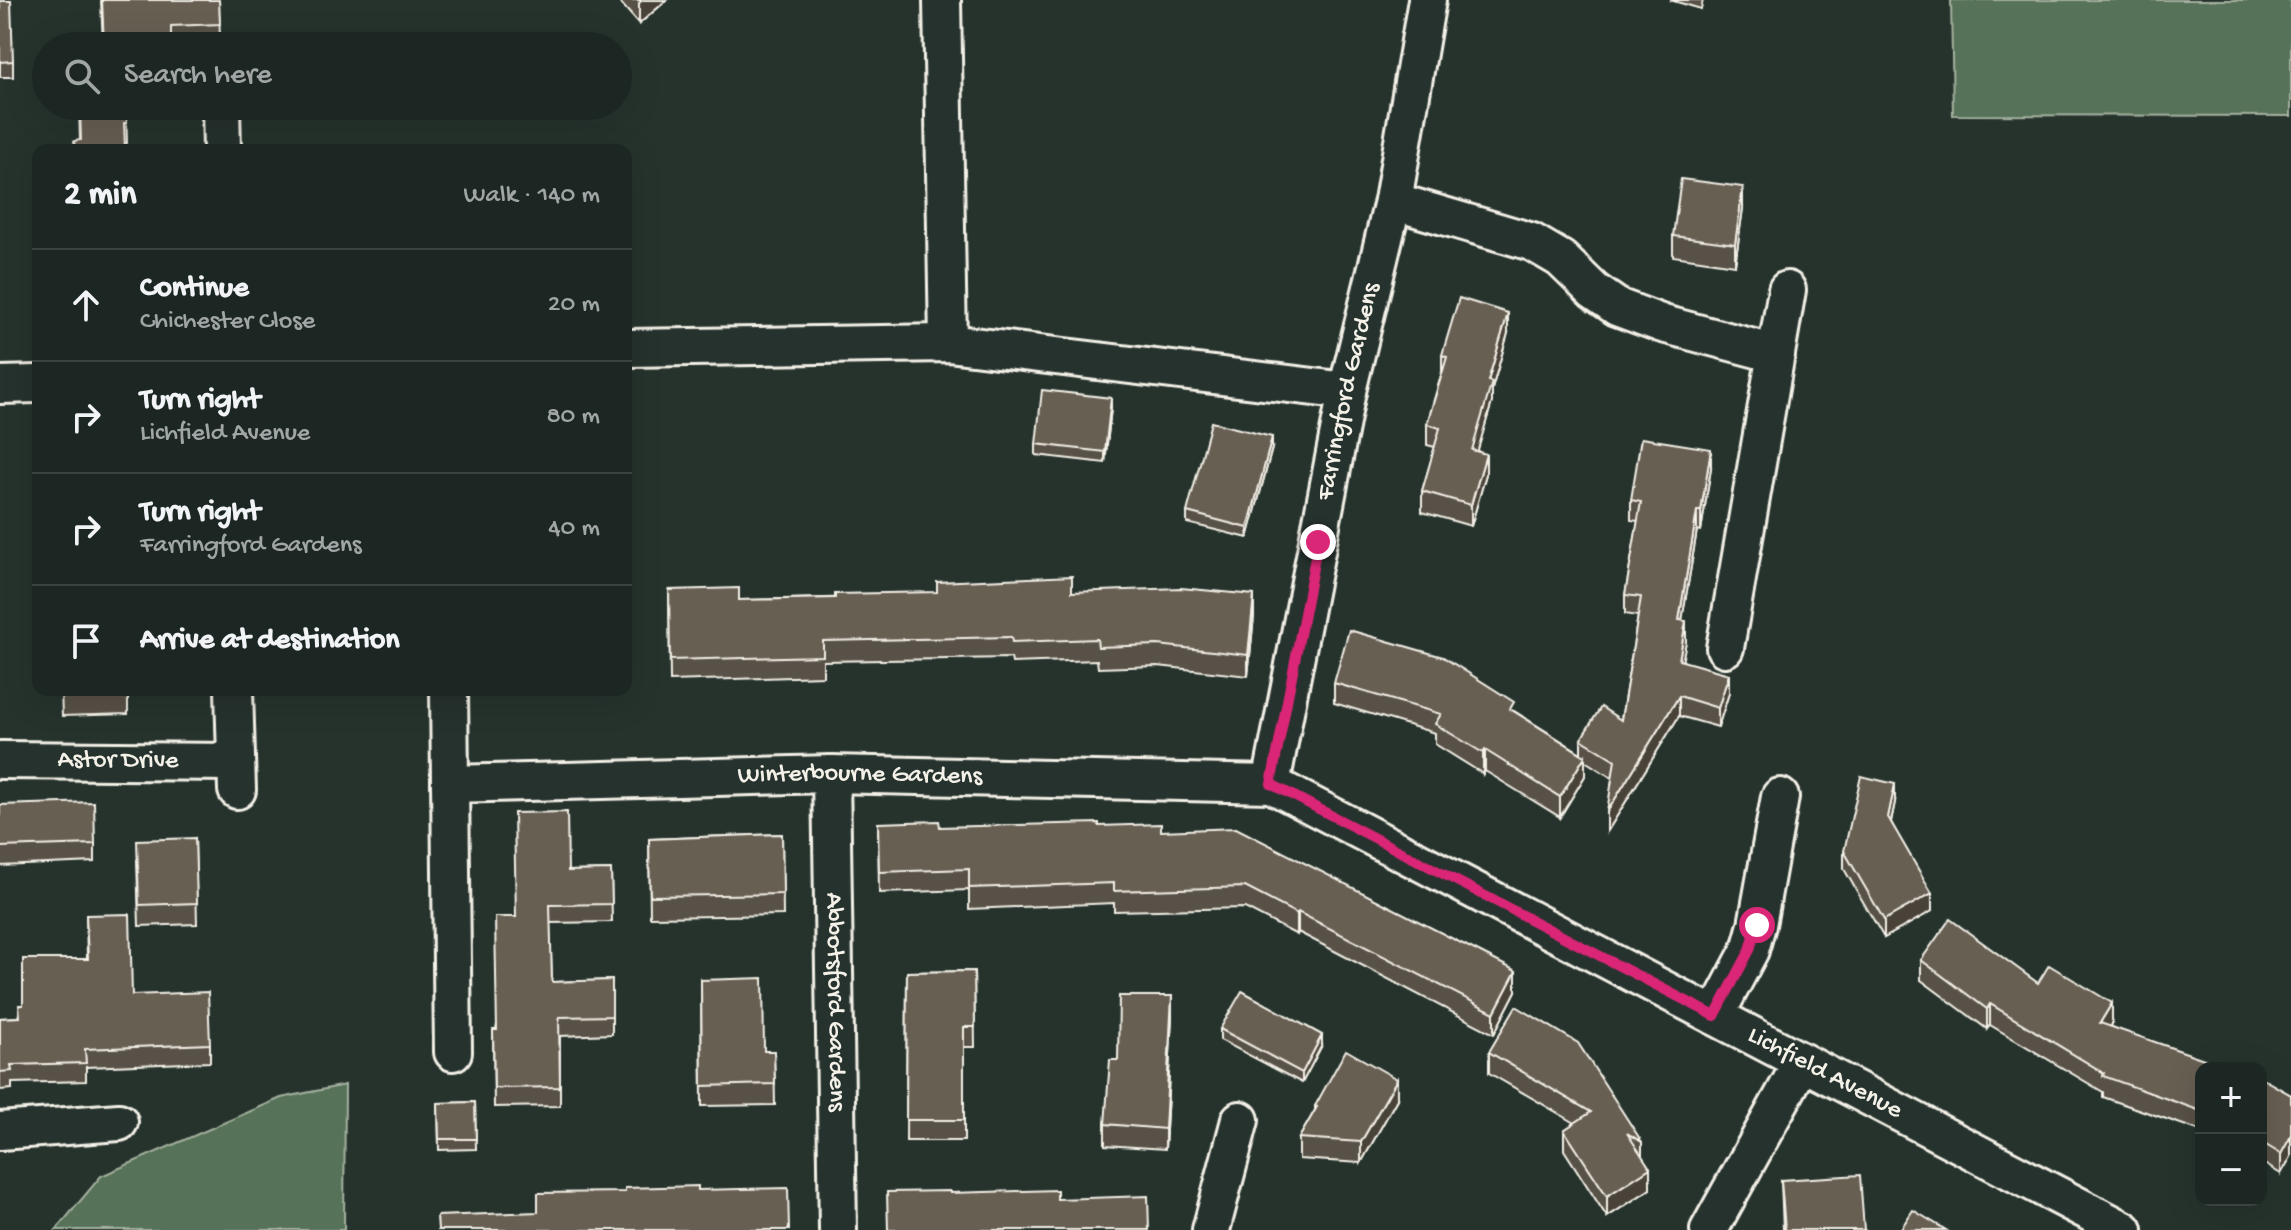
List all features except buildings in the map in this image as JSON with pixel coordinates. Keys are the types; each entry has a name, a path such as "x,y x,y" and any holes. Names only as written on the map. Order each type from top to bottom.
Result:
{"street":[{"path":"942,0 948,343"},
{"name":"Farringford Gardens","path":"1271,784 1347,391 1393,201 1427,0"},
{"path":"221,120 222,144"},
{"path":"1393,201 1532,242 1561,259 1594,291 1617,307 1663,324 1776,354"},
{"path":"1725,648 1787,290"},
{"path":"632,348 948,343 1347,391"},
{"path":"0,385 32,384"},
{"name":"Astor Drive","path":"0,760 236,776 234,696"},
{"path":"449,696 453,1052"},
{"name":"Winterbourne Gardens","path":"450,784 831,774 1271,784"},
{"name":"Abbotsford Gardens","path":"831,774 838,1230"},
{"name":"Lichfield Avenue","path":"1271,784 2124,1230"},
{"path":"1715,1016 1750,950 1780,797"},
{"path":"1709,1230 1802,1062"},
{"path":"1211,1230 1240,1120"},
{"path":"0,1131 119,1122"}],"green space":[{"path":"1951,0 2291,0 2291,116 1953,115"},
{"path":"345,1085 344,1230 56,1230 101,1176 281,1098"}],"route":[{"path":"1318,542 1271,784 1715,1016 1750,950 1757,925"}]}
